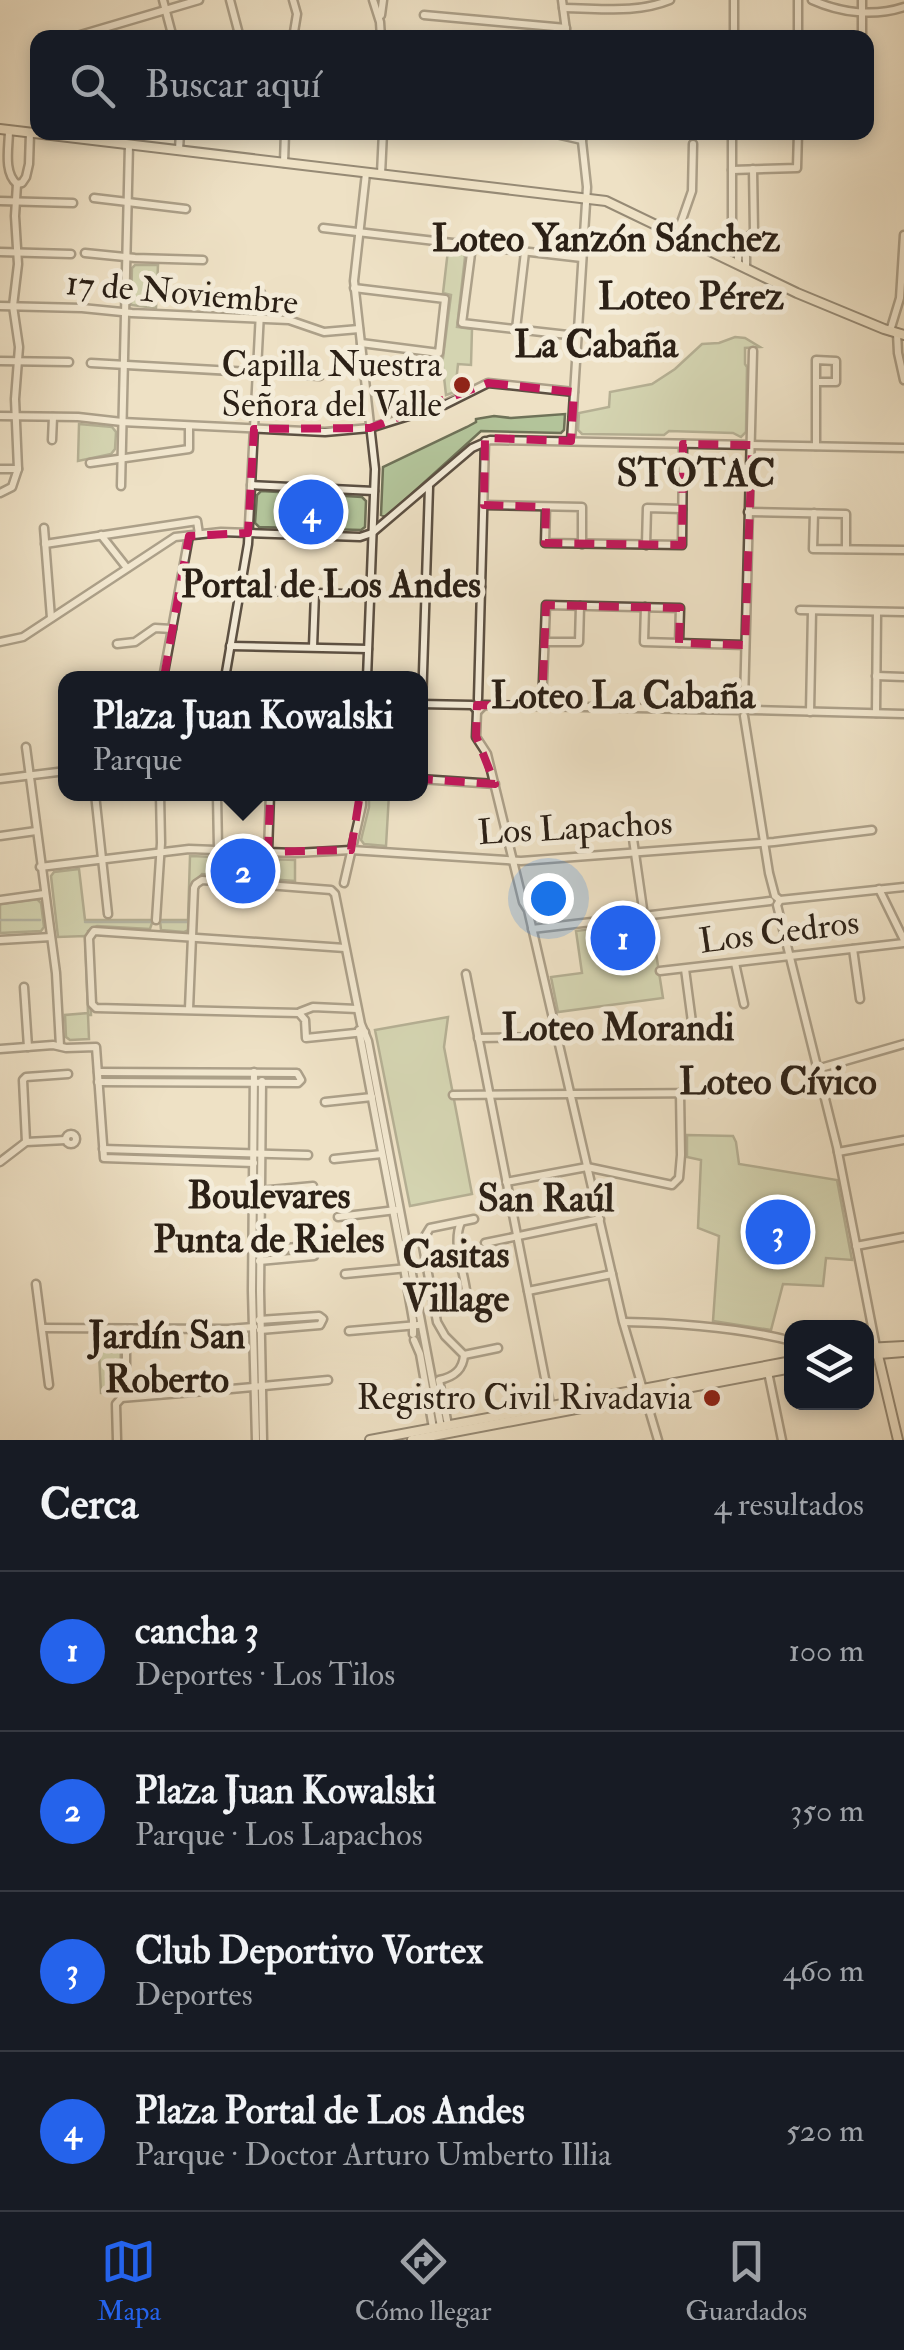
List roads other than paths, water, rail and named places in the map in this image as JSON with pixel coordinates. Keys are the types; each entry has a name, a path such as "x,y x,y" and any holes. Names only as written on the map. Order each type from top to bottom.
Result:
{"main road":[{"path":"5,129 30,133"},
{"path":"93,140 615,204 797,293 897,333"},
{"path":"874,1351 904,1349"},
{"path":"874,1358 898,1440"},
{"path":"370,1440 784,1366"},
{"path":"412,1440 551,1410"}],"street":[{"path":"163,0 171,30"},
{"path":"97,30 198,0"},
{"path":"230,0 238,30"},
{"path":"293,0 297,14 294,30"},
{"path":"374,0 380,30"},
{"path":"380,22 384,0"},
{"path":"566,30 562,4 650,7 670,0"},
{"path":"734,0 734,30"},
{"path":"798,0 798,30"},
{"path":"812,0 835,10 862,12 884,12 904,6"},
{"path":"862,0 862,30"},
{"path":"424,15 542,30"},
{"path":"0,493 12,487 18,470 18,361 13,306 18,252 17,182 8,165 5,129"},
{"path":"17,182 27,174 30,133"},
{"path":"179,150 180,140"},
{"path":"284,163 285,140"},
{"path":"367,671 375,469 354,288 359,232 382,140"},
{"path":"571,441 588,187 582,140"},
{"path":"732,140 732,233 742,238"},
{"path":"732,170 797,168 798,140"},
{"path":"120,486 129,144"},
{"path":"677,234 692,191 693,144"},
{"path":"742,238 754,232 753,169"},
{"path":"94,198 186,209"},
{"path":"0,201 73,203"},
{"path":"323,228 582,258"},
{"path":"904,235 897,333 904,380"},
{"path":"742,238 742,266"},
{"path":"472,246 462,323 577,336"},
{"path":"0,252 71,254"},
{"path":"516,329 525,252"},
{"path":"84,253 203,260"},
{"path":"354,288 446,299 439,353 361,343"},
{"path":"225,671 248,533 261,293"},
{"name":"17 de Noviembre","path":"0,306 290,320 324,332 359,329"},
{"path":"753,351 744,710 775,901 838,1152 867,1320"},
{"path":"0,360 69,362"},
{"path":"816,382 836,382 836,360 816,360 816,382 816,446"},
{"path":"91,363 320,376"},
{"path":"0,416 325,432 370,428 444,405 488,383 574,392"},
{"path":"52,440 53,417"},
{"path":"90,464 188,449 190,426"},
{"path":"0,642 23,637 170,539 199,534 360,537 372,533 472,448 497,439 904,448"},
{"path":"485,442 476,736 487,754 495,784 612,1274 658,1440"},
{"path":"546,507 546,543 682,545 683,444"},
{"path":"0,469 18,470"},
{"path":"251,485 374,491"},
{"path":"423,671 429,486"},
{"path":"484,505 582,507 582,544"},
{"path":"646,545 647,508 682,509"},
{"path":"748,512 846,514 846,549"},
{"path":"814,513 813,549 904,550"},
{"path":"45,544 198,521 199,534"},
{"path":"44,528 51,618"},
{"path":"101,534 127,568"},
{"path":"165,671 188,536"},
{"path":"426,586 481,587"},
{"path":"240,590 369,594"},
{"path":"313,648 315,593"},
{"path":"542,706 546,605 680,608 679,643"},
{"path":"544,642 579,642 580,606"},
{"path":"645,607 644,642 745,644"},
{"path":"800,610 904,612"},
{"path":"810,712 812,610"},
{"path":"876,713 878,612"},
{"path":"118,644 135,642 155,628 172,629"},
{"path":"230,646 368,649"},
{"path":"876,676 904,677"},
{"path":"428,704 904,714"},
{"path":"26,747 56,973 60,1046"},
{"path":"0,779 58,772"},
{"path":"428,780 495,784"},
{"path":"96,801 108,914"},
{"path":"156,920 160,801"},
{"path":"217,801 218,849"},
{"path":"268,852 270,801"},
{"path":"344,882 362,801"},
{"path":"631,826 644,916"},
{"name":"Los Lapachos","path":"40,867 218,849 351,850 514,861 872,830"},
{"path":"0,836 36,831"},
{"path":"189,1009 196,884 202,880 331,890 336,897 418,1330 441,1427"},
{"path":"532,929 904,887"},
{"path":"879,890 904,942"},
{"path":"0,900 44,894"},
{"path":"345,948 96,930 89,938 92,1004 299,1013 313,1006 357,1008"},
{"path":"0,940 51,937"},
{"name":"Los Cedros","path":"660,972 904,942"},
{"path":"853,949 860,999"},
{"path":"734,963 744,1004"},
{"path":"684,969 692,1022"},
{"path":"466,974 551,1410"},
{"path":"24,987 28,1047"},
{"path":"299,1013 306,1038 362,1033"},
{"path":"478,1038 557,1037"},
{"path":"817,1069 904,1044"},
{"path":"0,1049 96,1047 104,1158 258,1163"},
{"path":"98,1072 297,1072 301,1080 298,1084 98,1082"},
{"path":"174,1072 174,1082"},
{"path":"258,1072 256,1326 263,1440"},
{"path":"26,1142 23,1080 68,1074"},
{"path":"506,1182 587,1167 669,1185 678,1178 681,1155 680,1093"},
{"path":"453,1095 708,1093"},
{"path":"325,1102 374,1097"},
{"path":"0,1162 26,1142 66,1140"},
{"path":"838,1152 904,1140"},
{"path":"103,1148 308,1155"},
{"path":"176,1151 176,1160"},
{"path":"334,1159 385,1154"},
{"path":"257,1191 313,1186"},
{"path":"338,1217 397,1210"},
{"path":"464,1355 442,1332 422,1245 430,1228 474,1219"},
{"path":"485,1243 600,1220"},
{"path":"458,1301 466,1290 456,1239 462,1221"},
{"path":"856,1246 904,1237"},
{"path":"257,1250 311,1246 316,1251 314,1256 257,1261"},
{"path":"345,1274 408,1268"},
{"path":"528,1290 612,1274"},
{"path":"36,1284 49,1385"},
{"path":"433,1306 488,1296"},
{"path":"42,1328 227,1329 321,1316 323,1322 256,1326"},
{"path":"624,1322 715,1327 784,1338"},
{"path":"118,1440 116,1404 126,1393 126,1328"},
{"path":"349,1331 418,1330"},
{"path":"418,1330 424,1351"},
{"path":"464,1355 498,1348"},
{"path":"441,1427 440,1380 457,1372 464,1355"},
{"path":"767,1369 782,1440"},
{"path":"121,1398 328,1380"},
{"path":"256,1440 259,1386"}],"waterway":[{"path":"0,920 40,920"},
{"path":"85,922 152,922"},
{"path":"161,922 189,922"}],"tunnel":[{"path":"420,1333 421,1339"}],"place":[{"name":"Capilla Nuestra Señora del Valle","path":"462,385"},
{"name":"Plaza Portal de Los Andes","path":"311,512"},
{"name":"Plaza Juan Kowalski","path":"243,871"},
{"name":"cancha 3","path":"623,938"},
{"name":"Club Deportivo Vortex","path":"778,1232"},
{"name":"Registro Civil Rivadavia","path":"712,1398"}],"district":[{"name":"Loteo Yanzón Sánchez","path":"606,239"},
{"name":"Loteo Pérez","path":"691,297"},
{"name":"La Cabaña","path":"596,345"},
{"name":"STOTAC","path":"696,474"},
{"name":"Portal de Los Andes","path":"331,585"},
{"name":"Loteo La Cabaña","path":"623,696"},
{"name":"Loteo Morandi","path":"618,1028"},
{"name":"Loteo Cívico","path":"778,1082"},
{"name":"San Raúl","path":"546,1199"},
{"name":"Boulevares Punta de Rieles","path":"269,1218"},
{"name":"Casitas Village","path":"456,1277"},
{"name":"Jardín San Roberto","path":"167,1358"}]}
